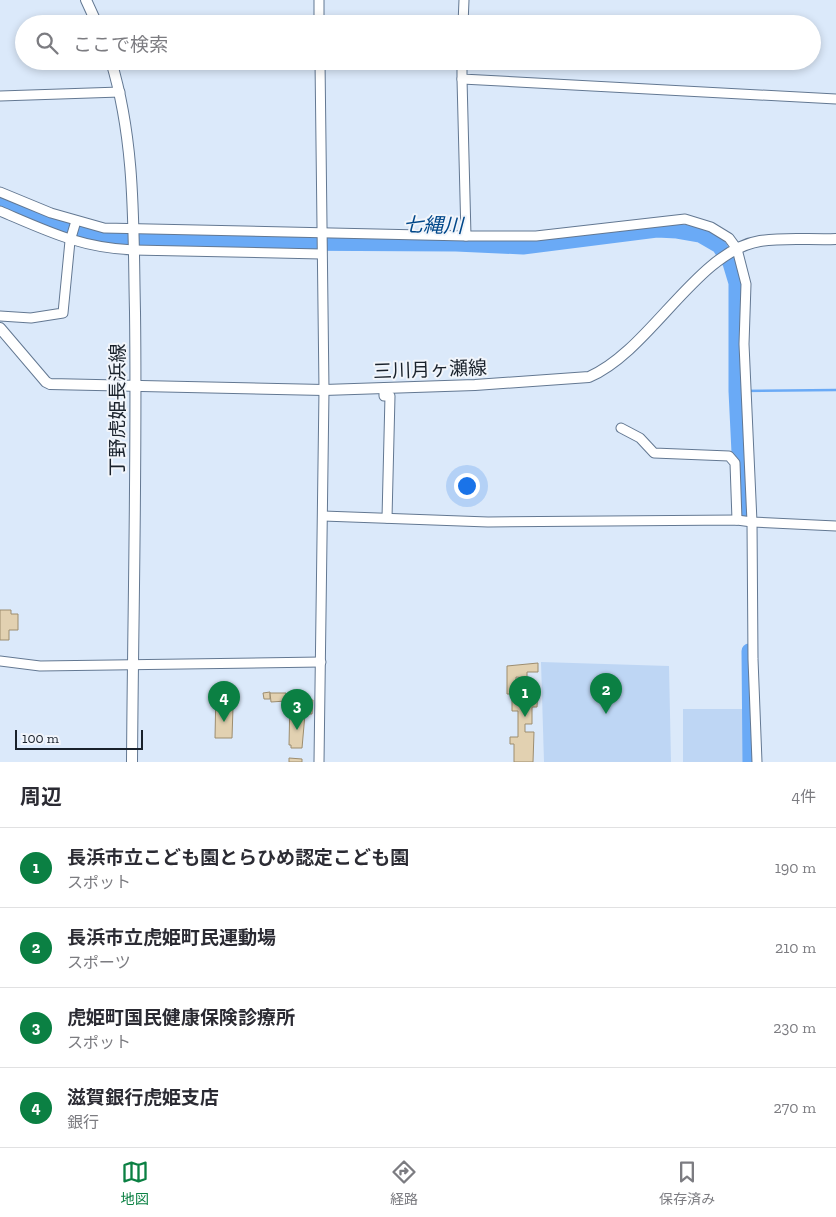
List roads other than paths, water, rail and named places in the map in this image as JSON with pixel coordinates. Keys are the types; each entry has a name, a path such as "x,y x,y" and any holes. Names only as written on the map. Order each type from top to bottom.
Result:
{"main road":[{"path":"86,0 93,15"},
{"name":"丁野虎姫長浜線","path":"114,70 120,92 129,140 133,184 136,387 132,762"},
{"name":"三川月ヶ瀬線","path":"0,328 46,382 50,384 324,390 589,377 603,371 639,340 721,258 734,250 759,241 836,239"}],"street":[{"path":"319,0 319,15"},
{"path":"463,15 464,0"},
{"path":"319,762 324,390 320,70"},
{"path":"462,70 466,236"},
{"path":"462,79 836,99"},
{"path":"0,96 120,92"},
{"path":"0,192 76,221 104,228 291,233 321,231 356,234 536,236 685,219 711,227 729,238 746,284 744,344 752,522 753,659 757,762"},
{"path":"0,211 70,241 133,248 321,254"},
{"path":"0,316 31,318 63,313 70,241 76,221"},
{"path":"384,388 384,396 390,396 387,518"},
{"path":"621,428 640,438 654,453 729,456 735,463 737,520"},
{"path":"323,516 604,522 737,520 836,526"},
{"path":"0,661 40,666 321,662"}],"waterway":[{"name":"七縄川","path":"0,202 51,224 113,239 259,243 456,244 523,247 657,230 700,235 719,246 730,263 736,283 736,391 742,514"},
{"name":"七縄川","path":"736,391 836,390"},
{"path":"749,651 750,762"}],"place":[{"name":"長浜市立虎姫町民運動場","path":"606,714"},
{"name":"長浜市立こども園とらひめ認定こども園","path":"525,717"},
{"name":"滋賀銀行虎姫支店","path":"224,722"},
{"name":"虎姫町国民健康保険診療所","path":"297,730"}]}
